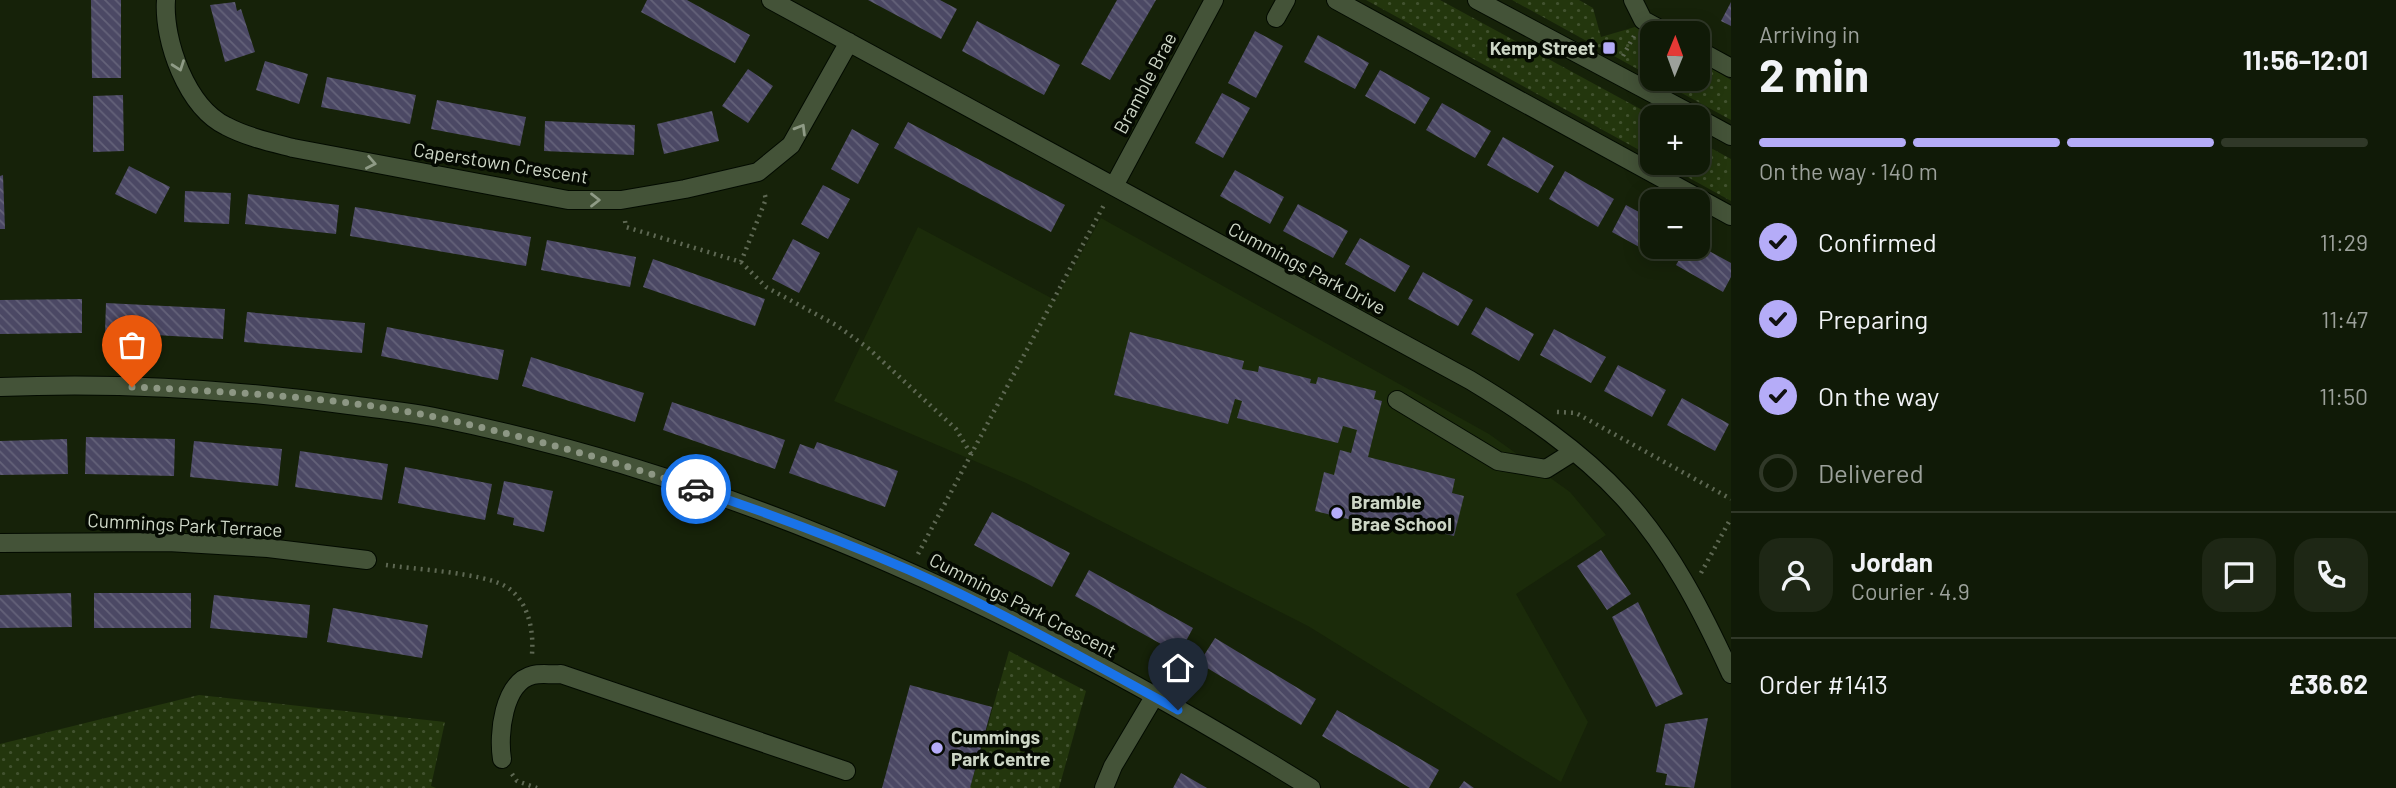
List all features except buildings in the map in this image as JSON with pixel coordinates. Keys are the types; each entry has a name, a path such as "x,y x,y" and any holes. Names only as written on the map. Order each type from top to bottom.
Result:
{"street":[{"name":"Caperstown Crescent","path":"166,0 171,43 180,74 200,101 223,125 257,139 568,200 621,200 758,172 791,145 849,42"},
{"name":"Cummings Park Drive","path":"771,0 1515,407 1573,452 1622,496 1691,592 1731,674"},
{"name":"Bramble Brae","path":"1114,186 1214,0"},
{"path":"1276,18 1286,0"},
{"path":"1336,0 1731,216"},
{"path":"1477,0 1672,105"},
{"path":"1633,0 1643,20"},
{"path":"1710,57 1731,68"},
{"path":"1710,125 1731,136"},
{"name":"Cummings Park Crescent","path":"0,387 79,384 265,394 437,417 607,458 760,510 909,570 1154,697 1311,788"},
{"path":"1396,400 1498,461 1546,469 1573,452"},
{"name":"Cummings Park Terrace","path":"0,543 168,542 268,548 367,560"},
{"path":"502,759 499,738 513,689 531,675 561,674 846,771"},
{"path":"1104,788 1112,766 1154,697"}],"path":[{"path":"1614,74 1643,20"},
{"path":"741,262 766,199 758,172"},
{"path":"909,570 1114,186"},
{"path":"621,200 626,228 741,262 766,287 836,325 868,348 956,429 971,454"},
{"path":"1552,411 1576,414 1731,499"},
{"path":"1691,592 1731,518"},
{"path":"367,560 505,586 524,607 534,633 531,675"}],"shaded area":[{"path":"1366,0 1440,0 1640,109 1640,150"},
{"path":"1512,0 1579,0 1593,8 1601,37 1635,27 1640,30 1640,70"},
{"path":"1710,68 1731,80 1731,120 1710,109 1710,105 1704,105 1678,91 1710,91"},
{"path":"1710,148 1731,159 1731,201 1684,175 1710,175"},
{"name":"Bramble Brae School","path":"1101,218 1489,434 1570,492 1606,535 1516,594 1588,722 1561,782 1308,626 1026,483 834,401 918,227 1055,300"},
{"path":"1009,651 1086,691 1059,788 970,788"},
{"path":"199,695 445,722 431,786 436,788 0,788 0,744"}],"way so far":[{"path":"132,387 265,394 437,417 607,458 696,489"}],"place":[{"name":"Kemp Street","path":"1609,48"},
{"name":"Bramble Brae School","path":"1337,513"},
{"name":"Cummings Park Centre","path":"937,748"}],"route":[{"path":"696,489 760,510 909,570 995,612 1178,710"}]}
